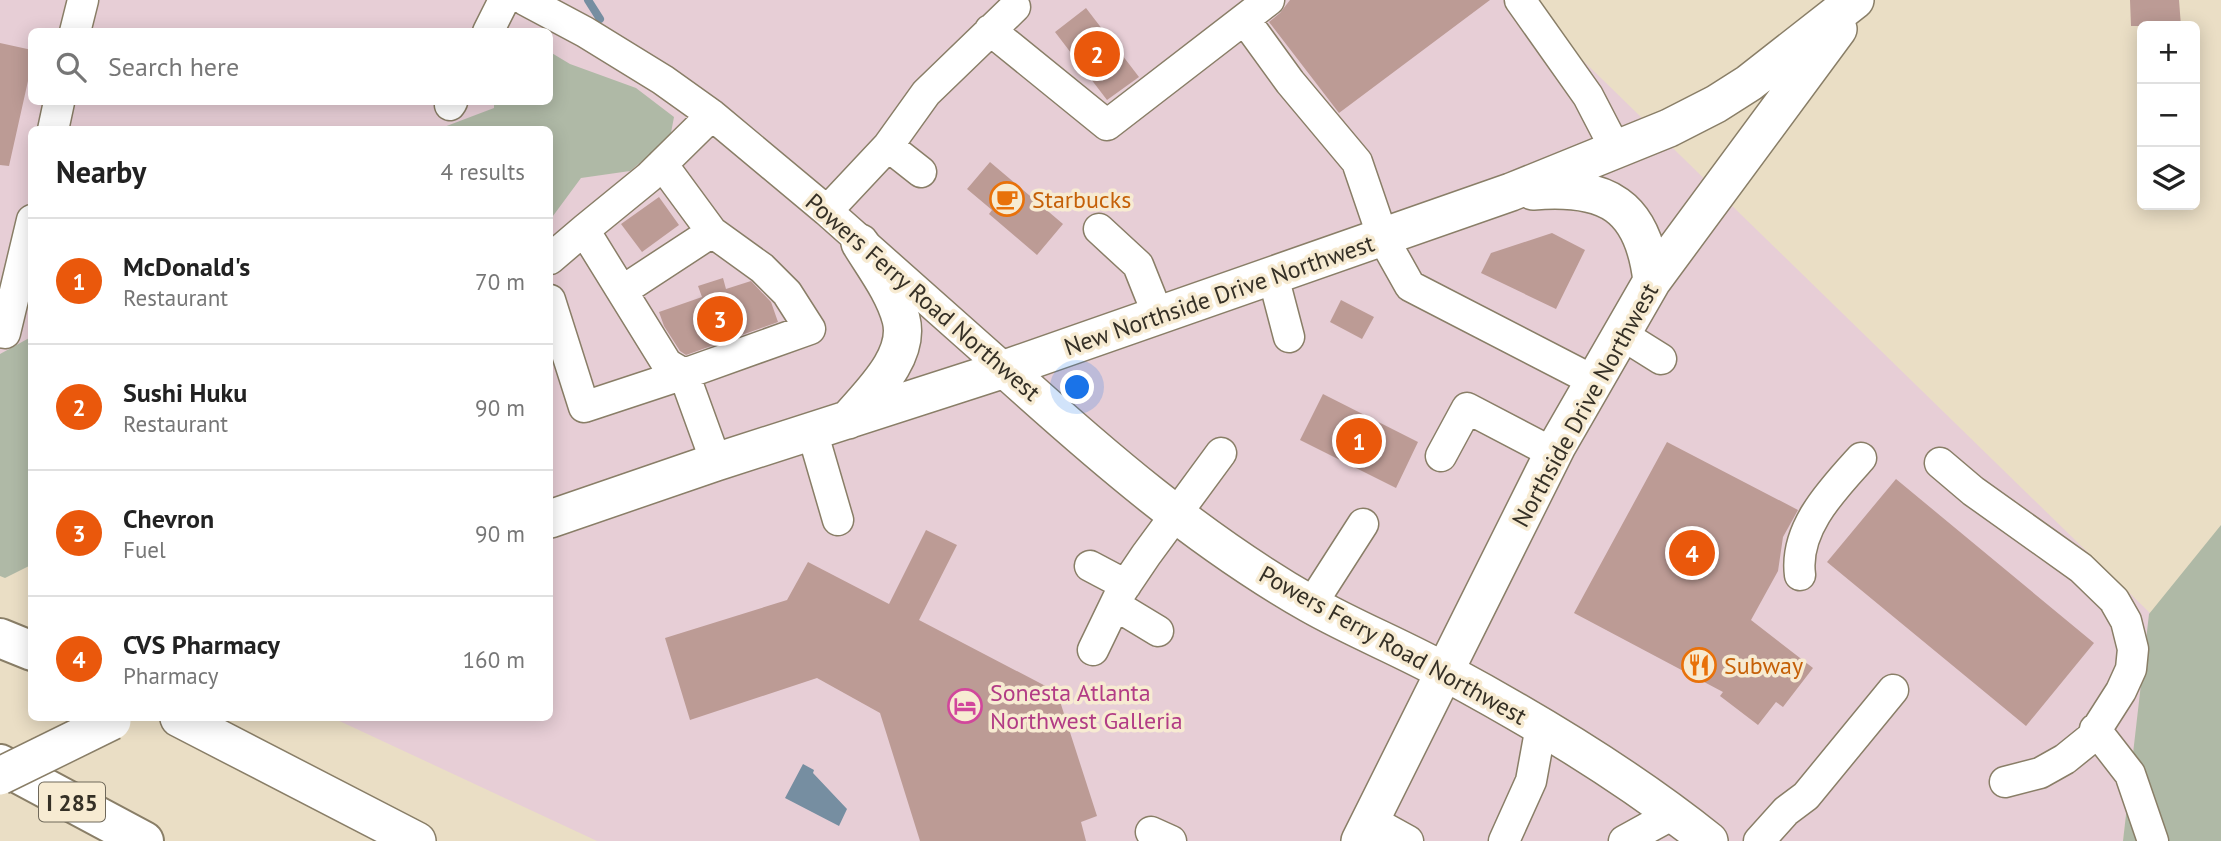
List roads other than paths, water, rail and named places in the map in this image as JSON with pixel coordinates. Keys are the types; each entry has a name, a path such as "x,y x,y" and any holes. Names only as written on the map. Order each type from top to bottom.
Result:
{"highway":[{"path":"0,638 28,649"},
{"name":"I 285","path":"0,764 144,841"}],"main road":[{"name":"New Northside Drive Northwest","path":"553,518 716,462 1005,369 1511,192 1669,128 1727,97 1857,0"},
{"name":"Northside Drive Northwest","path":"1365,831 1553,453 1652,281 1857,0"},
{"path":"1511,192 1559,188 1582,191 1612,202 1625,211 1642,236 1650,262 1652,281"},
{"path":"848,420 889,371 897,355 903,331 895,303 860,243"},
{"name":"Powers Ferry Road Northwest","path":"1005,369 1136,484 1229,552 1311,605 1445,672 1541,726 1593,758 1708,841"},
{"path":"0,776 111,721"},
{"path":"185,721 418,841"}],"street":[{"path":"76,28 83,0"},
{"path":"490,28 504,0"},
{"name":"Powers Ferry Road Northwest","path":"525,0 663,80 712,115 827,211 1005,369"},
{"path":"989,30 1107,125 1269,0"},
{"path":"1520,0 1588,96 1616,150"},
{"path":"827,211 888,146 926,93 1015,8"},
{"path":"1245,20 1290,82 1357,162 1382,238 1410,286 1594,381"},
{"path":"54,126 58,105"},
{"path":"553,256 662,164 712,115"},
{"path":"888,146 921,172"},
{"path":"553,309 584,407 810,329 787,293 762,268 712,232 662,164"},
{"path":"1099,229 1138,265 1158,315"},
{"path":"584,230 667,364 684,374 716,462"},
{"path":"622,291 712,232"},
{"path":"5,333 28,237"},
{"path":"1273,276 1289,337"},
{"path":"1621,334 1661,359"},
{"path":"1441,456 1468,408 1553,453"},
{"path":"812,431 838,520"},
{"path":"1093,650 1121,595 1221,453"},
{"path":"1800,575 1798,560 1801,546 1819,508 1827,495 1861,458"},
{"path":"1940,463 1973,491 2081,568 2114,600 2126,621 2133,649 2131,669 2121,691 2091,738 2065,759 2040,773 2005,782"},
{"path":"1311,605 1363,524"},
{"path":"1090,566 1158,631"},
{"path":"1759,841 1786,811 1806,796 1893,691"},
{"path":"1504,841 1531,781 1541,726"},
{"path":"2095,729 2130,774 2153,841"},
{"path":"1624,841 1673,814"},
{"path":"1365,831 1408,841"}],"water":[{"path":"803,764 814,770 813,773 847,809 839,826 785,798"}],"waterway":[{"path":"588,0 600,19"}],"place":[{"name":"Sushi Huku","path":"1097,54"},
{"name":"Starbucks","path":"1007,199"},
{"name":"Chevron","path":"720,319"},
{"name":"McDonald's","path":"1359,441"},
{"name":"CVS Pharmacy","path":"1692,553"},
{"name":"Subway","path":"1699,665"},
{"name":"Sonesta Atlanta Northwest Galleria","path":"965,706"}]}
